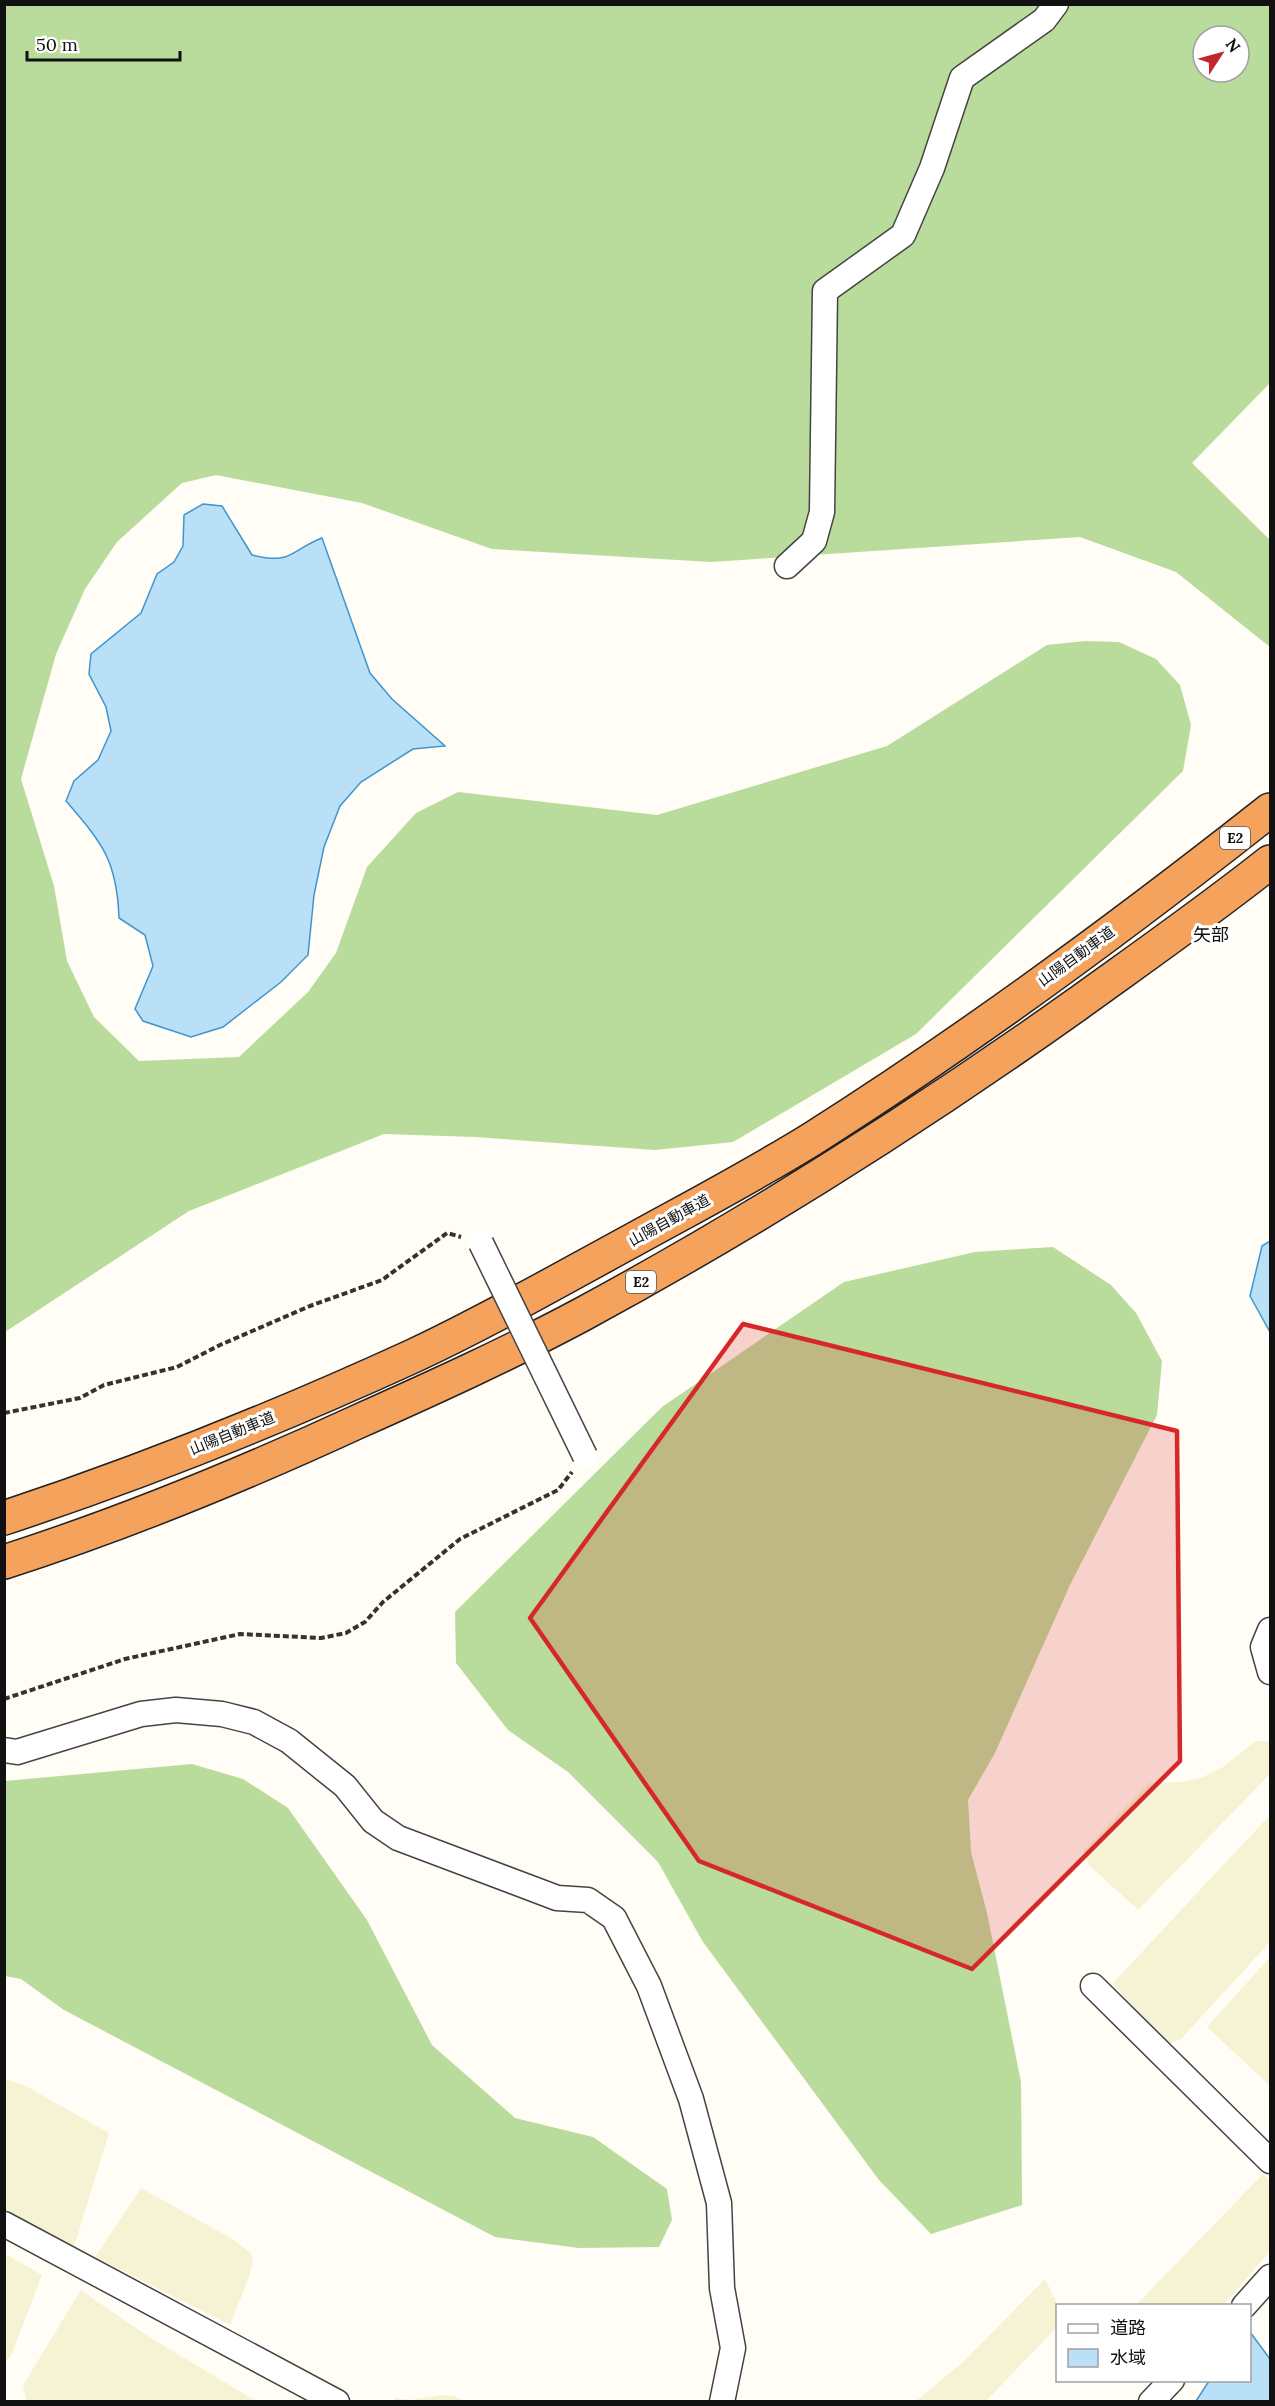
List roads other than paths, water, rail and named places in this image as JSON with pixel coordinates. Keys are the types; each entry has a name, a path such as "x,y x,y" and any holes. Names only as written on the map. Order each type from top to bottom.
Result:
{"highway":[{"name":"山陽自動車道","path":"4,1518 72,1495 227,1436 415,1355 558,1281 810,1140 970,1033 1199,866 1270,810"},
{"name":"E2","path":"4,1562 88,1535 243,1474 431,1389 588,1311 694,1252 828,1172 992,1064 1222,900 1270,862"}],"street":[{"path":"787,566 814,541 822,512 825,291 903,235 932,168 962,78 1044,20 1056,4"},
{"path":"482,1243 585,1456"},
{"path":"1270,1630 1263,1647 1270,1672"},
{"path":"4,1750 17,1752 141,1714 176,1710 222,1714 254,1722 289,1741 313,1760 345,1786 373,1821 398,1838 557,1898 588,1900 614,1918 653,1996 691,2099 719,2203 722,2288 733,2348 722,2402"},
{"path":"1093,1986 1270,2161"},
{"path":"4,2224 337,2402"},
{"path":"1246,2304 1270,2277"},
{"path":"1151,2402 1170,2382"}],"water":[{"path":"203,504 222,506 252,555 265,558 283,557 322,538 370,673 392,699 445,746 413,749 361,782 340,806 324,847 314,895 308,955 281,982 223,1027 191,1037 143,1021 135,1009 153,966 145,935 119,918 118,898 111,867 98,841 66,801 74,781 98,760 111,731 106,707 89,674 91,654 141,613 157,574 174,562 183,546 184,515"},
{"path":"1270,1241 1270,1332 1250,1296 1262,1246"},
{"path":"1251,2333 1270,2359 1270,2401 1196,2401 1208,2382 1251,2382"}],"district":[{"name":"矢部","path":"1211,934"}]}
